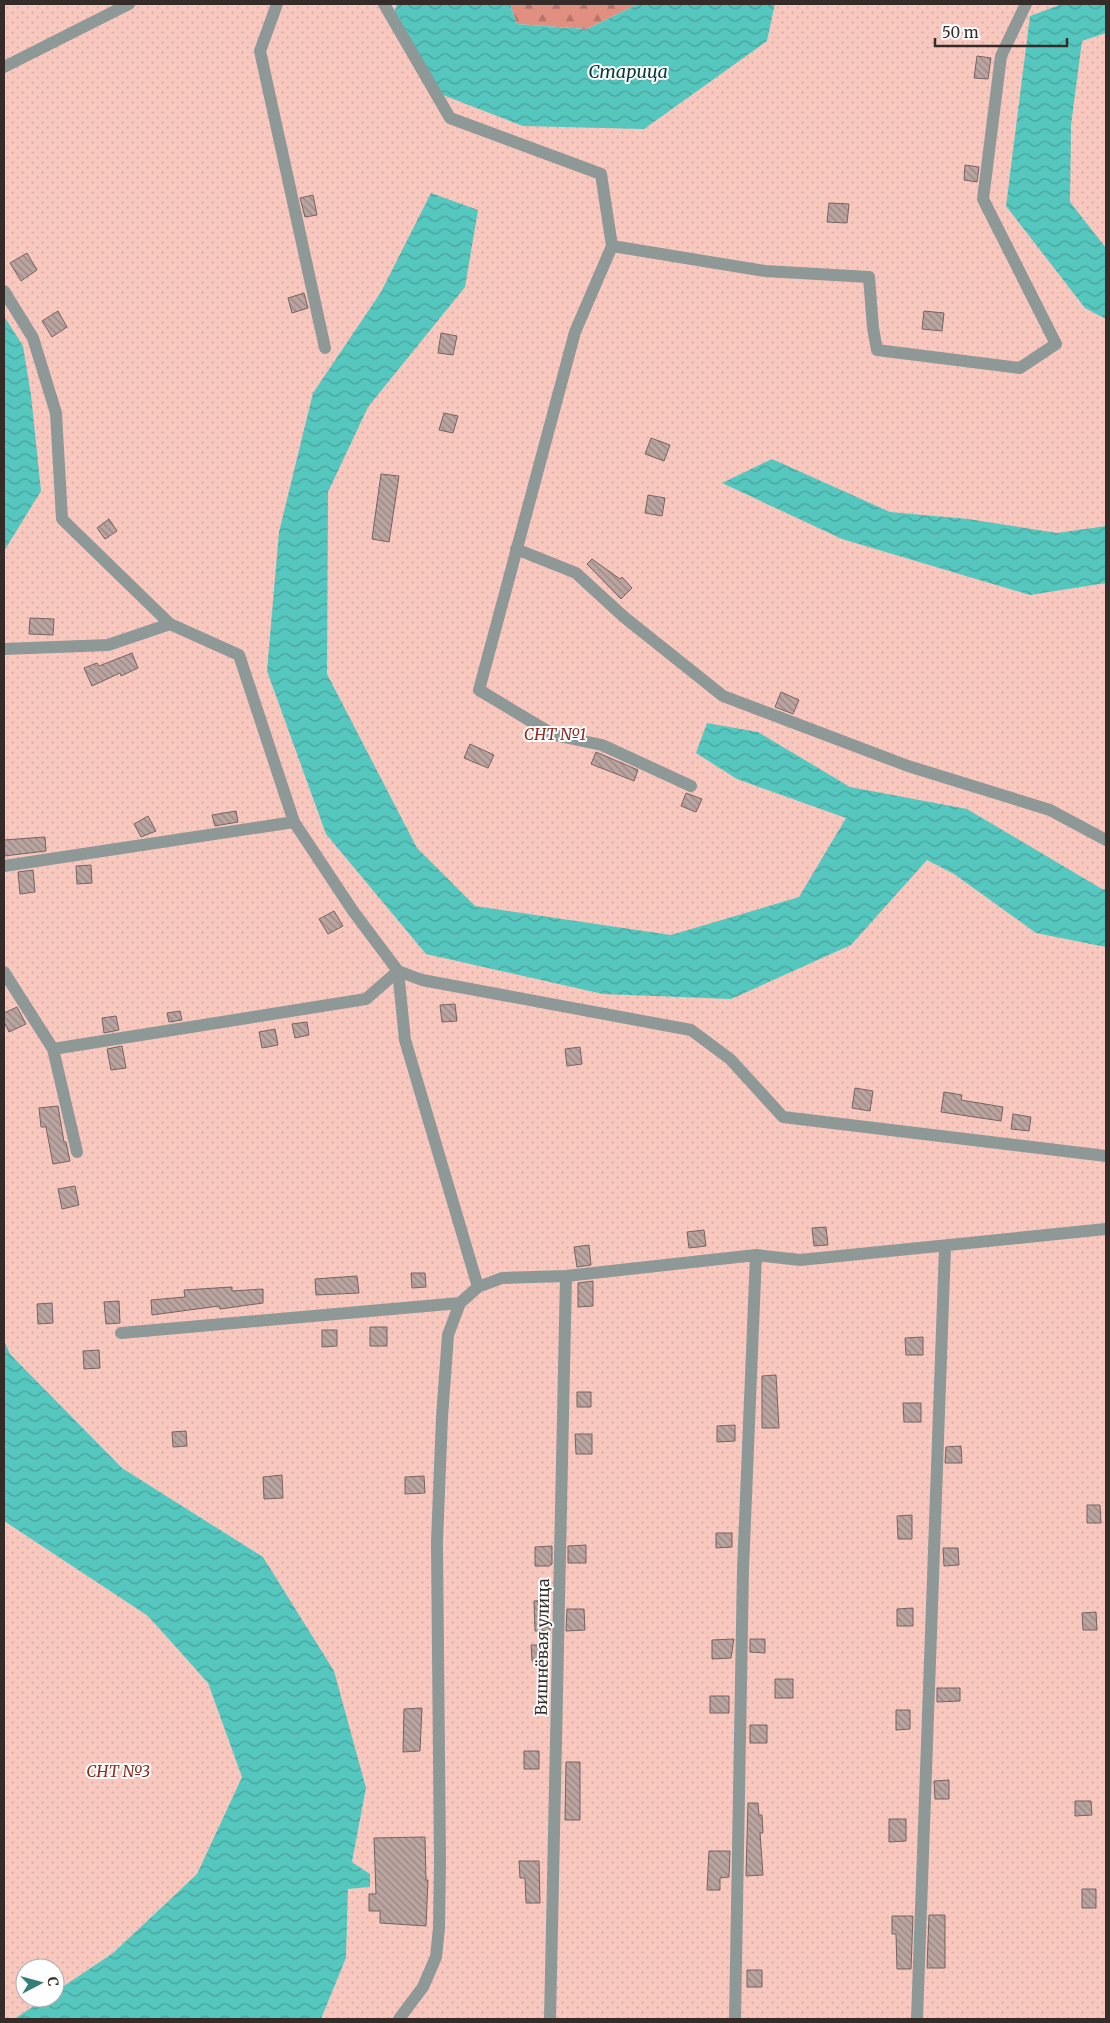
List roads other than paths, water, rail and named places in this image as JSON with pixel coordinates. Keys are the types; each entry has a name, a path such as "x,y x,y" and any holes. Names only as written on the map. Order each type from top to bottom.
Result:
{"street":[{"path":"4,67 129,4"},
{"path":"277,4 260,51 325,348"},
{"path":"384,4 450,118 601,174 612,246 575,332 479,690 554,735 602,745 691,786"},
{"path":"612,246 765,271 869,277 877,350 1020,368 1056,344 983,199 1000,56 1026,4"},
{"path":"4,291 33,338 56,414 62,519 170,624 239,656 294,822 352,911 398,971 405,1040 478,1287"},
{"path":"516,549 576,573 624,617 723,696 908,766 1050,810 1106,840"},
{"path":"4,648 108,645 170,624"},
{"path":"4,866 294,822"},
{"path":"53,1049 366,999 398,971"},
{"path":"398,971 422,980 691,1030 730,1059 783,1118 1106,1156"},
{"path":"4,972 53,1049 77,1152"},
{"path":"399,2019 424,1987 436,1957 439,1928 437,1542 442,1417 448,1335 460,1303 478,1287 502,1278 566,1276 756,1256 800,1260 945,1247 1106,1229"},
{"path":"917,2019 945,1247"},
{"path":"735,2019 743,1569 756,1256"},
{"name":"Вишнёвая улица","path":"550,2019 566,1276"},
{"path":"121,1333 460,1303"}],"water":[{"name":"Старица","path":"397,4 510,4 517,24 587,29 638,4 775,4 767,41 644,129 523,126 443,95 394,13"},
{"path":"1062,4 1106,4 1106,33 1082,41 1071,125 1070,202 1106,248 1106,319 1085,308 1006,206 1030,16"},
{"path":"431,193 478,210 465,287 368,407 328,492 327,674 417,848 475,906 671,935 799,897 846,818 737,779 696,753 707,723 758,732 850,787 967,809 1102,889 1106,889 1106,947 1036,933 954,874 927,860 851,945 731,999 603,994 426,954 326,834 267,671 279,532 313,393 381,292"},
{"path":"4,316 23,346 31,395 41,491 4,551"},
{"path":"772,459 890,512 968,519 1057,533 1106,526 1106,583 1030,595 842,539 722,483"},
{"path":"4,1340 10,1354 122,1468 263,1557 334,1671 366,1788 352,1862 370,1874 370,1887 348,1889 346,1958 321,2019 14,2019 31,2008 65,2008 65,1985 113,1953 197,1874 242,1777 208,1683 148,1616 4,1521"}],"park label":[{"name":"СНТ №1","path":"555,734"},
{"name":"СНТ №3","path":"118,1771"}]}
